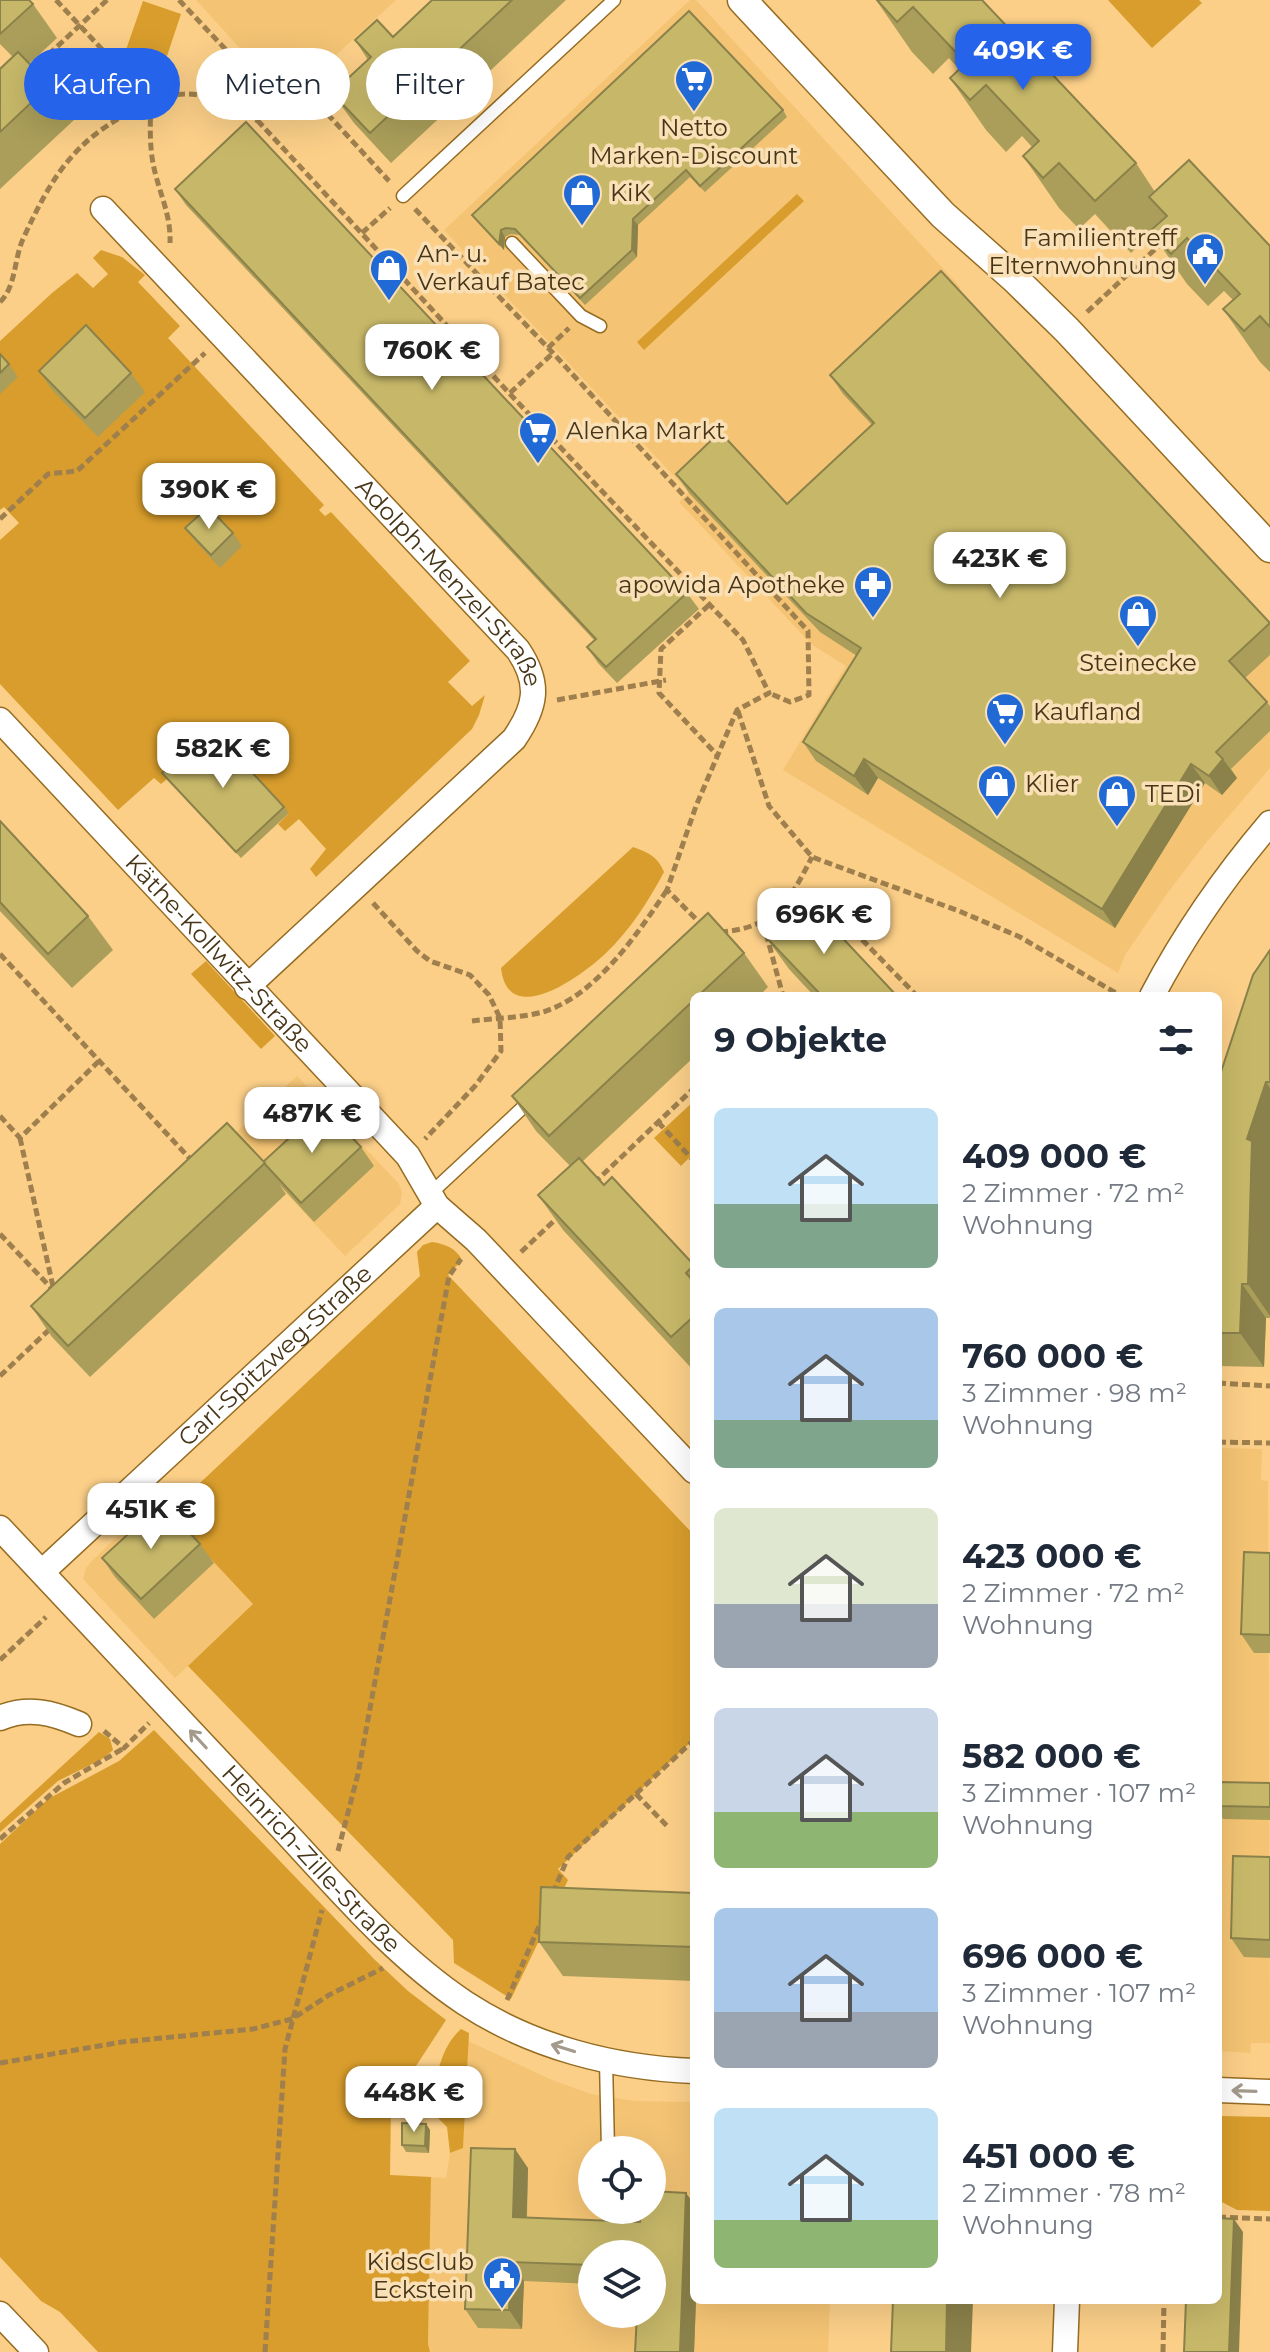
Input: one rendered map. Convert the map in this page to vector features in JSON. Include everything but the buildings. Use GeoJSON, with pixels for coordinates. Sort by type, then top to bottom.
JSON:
{"type":"FeatureCollection","features":[{"type":"Feature","properties":{"kind":"street"},"geometry":{"type":"LineString","coordinates":[[752,4],[943,215],[1067,330],[1270,548]]}},
{"type":"Feature","properties":{"kind":"street","name":"Adolph-Menzel-Straße"},"geometry":{"type":"LineString","coordinates":[[103,209],[518,650],[529,666],[534,684],[526,722],[514,739],[247,987]]}},
{"type":"Feature","properties":{"kind":"street","name":"Käthe-Kollwitz-Straße"},"geometry":{"type":"LineString","coordinates":[[0,720],[408,1156],[434,1200],[476,1240],[690,1467]]}},
{"type":"Feature","properties":{"kind":"street"},"geometry":{"type":"LineString","coordinates":[[1154,992],[1206,905],[1270,823]]}},
{"type":"Feature","properties":{"kind":"street","name":"Carl-Spitzweg-Straße"},"geometry":{"type":"LineString","coordinates":[[42,1572],[434,1200]]}},
{"type":"Feature","properties":{"kind":"street","name":"Heinrich-Zille-Straße"},"geometry":{"type":"LineString","coordinates":[[0,1528],[405,1956],[466,2004],[532,2039],[606,2061],[690,2071]]}},
{"type":"Feature","properties":{"kind":"street"},"geometry":{"type":"LineString","coordinates":[[0,1718],[13,1712],[35,1711],[79,1724]]}},
{"type":"Feature","properties":{"kind":"street"},"geometry":{"type":"LineString","coordinates":[[1222,2090],[1270,2092]]}},
{"type":"Feature","properties":{"kind":"street"},"geometry":{"type":"LineString","coordinates":[[1065,2352],[1067,2304]]}},
{"type":"Feature","properties":{"kind":"street"},"geometry":{"type":"LineString","coordinates":[[0,2314],[36,2352]]}},
{"type":"Feature","properties":{"kind":"lane"},"geometry":{"type":"LineString","coordinates":[[403,196],[614,0]]}},
{"type":"Feature","properties":{"kind":"lane"},"geometry":{"type":"LineString","coordinates":[[512,243],[581,316],[600,326]]}},
{"type":"Feature","properties":{"kind":"lane"},"geometry":{"type":"LineString","coordinates":[[434,1200],[546,1085]]}},
{"type":"Feature","properties":{"kind":"lane"},"geometry":{"type":"LineString","coordinates":[[606,2061],[608,2136]]}},
{"type":"Feature","properties":{"kind":"path"},"geometry":{"type":"LineString","coordinates":[[56,0],[101,48]]}},
{"type":"Feature","properties":{"kind":"path"},"geometry":{"type":"LineString","coordinates":[[55,48],[107,0]]}},
{"type":"Feature","properties":{"kind":"path"},"geometry":{"type":"LineString","coordinates":[[179,0],[224,48]]}},
{"type":"Feature","properties":{"kind":"path"},"geometry":{"type":"LineString","coordinates":[[180,95],[218,100],[258,121],[743,640],[769,693],[790,702],[809,695],[808,631],[553,353],[333,120]]}},
{"type":"Feature","properties":{"kind":"path"},"geometry":{"type":"LineString","coordinates":[[0,302],[7,295],[20,244],[45,192],[77,148],[114,120]]}},
{"type":"Feature","properties":{"kind":"path"},"geometry":{"type":"LineString","coordinates":[[151,120],[155,175],[166,204],[170,232],[169,252],[160,270]]}},
{"type":"Feature","properties":{"kind":"path"},"geometry":{"type":"LineString","coordinates":[[362,233],[403,196]]}},
{"type":"Feature","properties":{"kind":"path"},"geometry":{"type":"LineString","coordinates":[[1067,330],[1171,235]]}},
{"type":"Feature","properties":{"kind":"path"},"geometry":{"type":"LineString","coordinates":[[0,519],[48,474],[77,471],[223,336]]}},
{"type":"Feature","properties":{"kind":"path"},"geometry":{"type":"LineString","coordinates":[[510,394],[553,353]]}},
{"type":"Feature","properties":{"kind":"path"},"geometry":{"type":"LineString","coordinates":[[709,605],[661,649],[663,680],[659,693],[717,755]]}},
{"type":"Feature","properties":{"kind":"path"},"geometry":{"type":"LineString","coordinates":[[532,705],[663,680]]}},
{"type":"Feature","properties":{"kind":"path"},"geometry":{"type":"LineString","coordinates":[[472,1021],[546,1011],[590,985],[635,939],[667,890],[696,806],[737,710],[769,693]]}},
{"type":"Feature","properties":{"kind":"path"},"geometry":{"type":"LineString","coordinates":[[737,710],[769,806],[812,857],[1020,937],[1114,992]]}},
{"type":"Feature","properties":{"kind":"path"},"geometry":{"type":"LineString","coordinates":[[667,890],[709,933],[738,931],[763,922],[792,896],[812,857]]}},
{"type":"Feature","properties":{"kind":"path"},"geometry":{"type":"LineString","coordinates":[[356,885],[417,951],[430,961],[470,975],[489,995],[500,1018],[501,1051],[475,1086],[408,1156]]}},
{"type":"Feature","properties":{"kind":"path"},"geometry":{"type":"LineString","coordinates":[[792,896],[840,917],[913,992]]}},
{"type":"Feature","properties":{"kind":"path"},"geometry":{"type":"LineString","coordinates":[[763,922],[782,992]]}},
{"type":"Feature","properties":{"kind":"path"},"geometry":{"type":"LineString","coordinates":[[2,959],[200,1170]]}},
{"type":"Feature","properties":{"kind":"path"},"geometry":{"type":"LineString","coordinates":[[20,1138],[99,1061]]}},
{"type":"Feature","properties":{"kind":"path"},"geometry":{"type":"LineString","coordinates":[[592,1185],[690,1092]]}},
{"type":"Feature","properties":{"kind":"path"},"geometry":{"type":"LineString","coordinates":[[0,1116],[20,1138],[54,1292]]}},
{"type":"Feature","properties":{"kind":"path"},"geometry":{"type":"LineString","coordinates":[[658,1122],[690,1157]]}},
{"type":"Feature","properties":{"kind":"path"},"geometry":{"type":"LineString","coordinates":[[503,1269],[558,1217]]}},
{"type":"Feature","properties":{"kind":"path"},"geometry":{"type":"LineString","coordinates":[[0,1234],[63,1301]]}},
{"type":"Feature","properties":{"kind":"path"},"geometry":{"type":"LineString","coordinates":[[265,2352],[285,2049],[358,1774],[449,1276],[476,1240]]}},
{"type":"Feature","properties":{"kind":"path"},"geometry":{"type":"LineString","coordinates":[[0,1376],[61,1319]]}},
{"type":"Feature","properties":{"kind":"path"},"geometry":{"type":"LineString","coordinates":[[1222,1383],[1270,1386]]}},
{"type":"Feature","properties":{"kind":"path"},"geometry":{"type":"LineString","coordinates":[[1222,1442],[1270,1443]]}},
{"type":"Feature","properties":{"kind":"path"},"geometry":{"type":"LineString","coordinates":[[0,1660],[66,1599]]}},
{"type":"Feature","properties":{"kind":"path"},"geometry":{"type":"LineString","coordinates":[[0,1839],[64,1783],[124,1748],[167,1706]]}},
{"type":"Feature","properties":{"kind":"path"},"geometry":{"type":"LineString","coordinates":[[79,1724],[90,1720],[124,1748]]}},
{"type":"Feature","properties":{"kind":"path"},"geometry":{"type":"LineString","coordinates":[[551,1898],[568,1857],[690,1744]]}},
{"type":"Feature","properties":{"kind":"path"},"geometry":{"type":"LineString","coordinates":[[636,1794],[667,1826]]}},
{"type":"Feature","properties":{"kind":"path"},"geometry":{"type":"LineString","coordinates":[[498,2021],[545,1912]]}},
{"type":"Feature","properties":{"kind":"path"},"geometry":{"type":"LineString","coordinates":[[0,2063],[122,2042],[253,2029],[292,2019],[329,1995],[405,1956]]}},
{"type":"Feature","properties":{"kind":"path"},"geometry":{"type":"LineString","coordinates":[[1222,2217],[1270,2219]]}},
{"type":"Feature","properties":{"kind":"path"},"geometry":{"type":"LineString","coordinates":[[1163,2352],[1164,2304]]}},
{"type":"Feature","properties":{"kind":"shaded area"},"geometry":{"type":"Polygon","coordinates":[[[196,0],[396,0],[344,48],[240,48],[196,0]]]}},
{"type":"Feature","properties":{"kind":"shaded area"},"geometry":{"type":"Polygon","coordinates":[[[690,0],[696,0],[961,288],[955,290],[1270,628],[1270,768],[1169,891],[1125,955],[1118,973],[783,770],[846,666],[811,644],[679,502],[689,492],[444,230],[690,0]]]}},
{"type":"Feature","properties":{"kind":"shaded area"},"geometry":{"type":"Polygon","coordinates":[[[1108,0],[1199,0],[1202,3],[1152,48],[1108,0]]]}},
{"type":"Feature","properties":{"kind":"shaded area"},"geometry":{"type":"Polygon","coordinates":[[[143,1],[181,14],[170,48],[127,48],[143,1]]]}},
{"type":"Feature","properties":{"kind":"shaded area"},"geometry":{"type":"Polygon","coordinates":[[[797,194],[804,201],[644,350],[637,342],[797,194]]]}},
{"type":"Feature","properties":{"kind":"shaded area"},"geometry":{"type":"Polygon","coordinates":[[[101,250],[122,257],[145,275],[138,282],[180,326],[168,338],[324,505],[319,510],[325,516],[331,512],[470,661],[448,682],[472,706],[485,695],[472,729],[316,877],[310,869],[326,849],[299,819],[285,831],[278,824],[289,813],[167,779],[161,784],[154,778],[118,810],[0,684],[0,540],[19,523],[4,507],[0,510],[0,341],[77,273],[93,288],[108,274],[93,258],[101,250]]]}},
{"type":"Feature","properties":{"kind":"shaded area"},"geometry":{"type":"Polygon","coordinates":[[[633,847],[652,856],[664,872],[631,925],[606,953],[564,984],[531,997],[517,995],[507,986],[501,968],[633,847]]]}},
{"type":"Feature","properties":{"kind":"shaded area"},"geometry":{"type":"Polygon","coordinates":[[[206,961],[275,1036],[261,1049],[191,974],[206,961]]]}},
{"type":"Feature","properties":{"kind":"shaded area"},"geometry":{"type":"Polygon","coordinates":[[[297,1076],[399,1184],[402,1193],[400,1204],[345,1256],[232,1136],[297,1076]]]}},
{"type":"Feature","properties":{"kind":"shaded area"},"geometry":{"type":"Polygon","coordinates":[[[690,1105],[690,1157],[681,1166],[654,1138],[690,1105]]]}},
{"type":"Feature","properties":{"kind":"shaded area"},"geometry":{"type":"Polygon","coordinates":[[[432,1242],[446,1245],[457,1252],[462,1260],[448,1275],[690,1531],[690,1743],[558,1869],[568,1880],[511,1999],[454,1963],[453,1940],[188,1666],[253,1604],[168,1513],[420,1276],[417,1252],[423,1245],[432,1242]]]}},
{"type":"Feature","properties":{"kind":"shaded area"},"geometry":{"type":"Polygon","coordinates":[[[1222,1448],[1262,1449],[1261,1480],[1268,1481],[1270,2043],[1251,2043],[1250,2053],[1222,2051],[1222,1448]]]}},
{"type":"Feature","properties":{"kind":"shaded area"},"geometry":{"type":"Polygon","coordinates":[[[156,1499],[254,1605],[175,1678],[83,1579],[92,1561],[156,1499]]]}},
{"type":"Feature","properties":{"kind":"shaded area"},"geometry":{"type":"Polygon","coordinates":[[[154,1730],[374,1959],[408,1991],[446,2020],[394,2095],[391,2106],[390,2175],[431,2177],[430,2352],[98,2352],[60,2312],[41,2301],[0,2257],[0,1844],[48,1799],[119,1761],[154,1730]]]}},
{"type":"Feature","properties":{"kind":"shaded area"},"geometry":{"type":"Polygon","coordinates":[[[99,1732],[110,1739],[113,1750],[102,1759],[58,1781],[0,1832],[0,1823],[99,1732]]]}},
{"type":"Feature","properties":{"kind":"shaded area"},"geometry":{"type":"Polygon","coordinates":[[[461,2029],[469,2033],[463,2148],[450,2153],[447,2127],[438,2118],[414,2115],[429,2093],[449,2044],[461,2029]]]}},
{"type":"Feature","properties":{"kind":"shaded area"},"geometry":{"type":"Polygon","coordinates":[[[468,2041],[552,2080],[591,2094],[635,2101],[690,2102],[690,2304],[830,2304],[828,2352],[430,2352],[431,2177],[446,2178],[450,2153],[463,2148],[468,2041]]]}},
{"type":"Feature","properties":{"kind":"shaded area"},"geometry":{"type":"Polygon","coordinates":[[[1222,2116],[1270,2117],[1270,2211],[1237,2210],[1222,2202],[1222,2116]]]}},
{"type":"Feature","properties":{"kind":"place","name":"Netto Marken-Discount"},"geometry":{"type":"Point","coordinates":[694,113]}},
{"type":"Feature","properties":{"kind":"place","name":"KiK"},"geometry":{"type":"Point","coordinates":[582,227]}},
{"type":"Feature","properties":{"kind":"place","name":"Familientreff Elternwohnung"},"geometry":{"type":"Point","coordinates":[1205,286]}},
{"type":"Feature","properties":{"kind":"place","name":"An- u. Verkauf Batec"},"geometry":{"type":"Point","coordinates":[389,302]}},
{"type":"Feature","properties":{"kind":"place","name":"Alenka Markt"},"geometry":{"type":"Point","coordinates":[538,465]}},
{"type":"Feature","properties":{"kind":"place","name":"apowida Apotheke"},"geometry":{"type":"Point","coordinates":[873,619]}},
{"type":"Feature","properties":{"kind":"place","name":"Steinecke"},"geometry":{"type":"Point","coordinates":[1138,648]}},
{"type":"Feature","properties":{"kind":"place","name":"Kaufland"},"geometry":{"type":"Point","coordinates":[1005,746]}},
{"type":"Feature","properties":{"kind":"place","name":"Klier"},"geometry":{"type":"Point","coordinates":[997,818]}},
{"type":"Feature","properties":{"kind":"place","name":"TEDi"},"geometry":{"type":"Point","coordinates":[1117,828]}},
{"type":"Feature","properties":{"kind":"place","name":"KidsClub Eckstein"},"geometry":{"type":"Point","coordinates":[502,2310]}}]}
